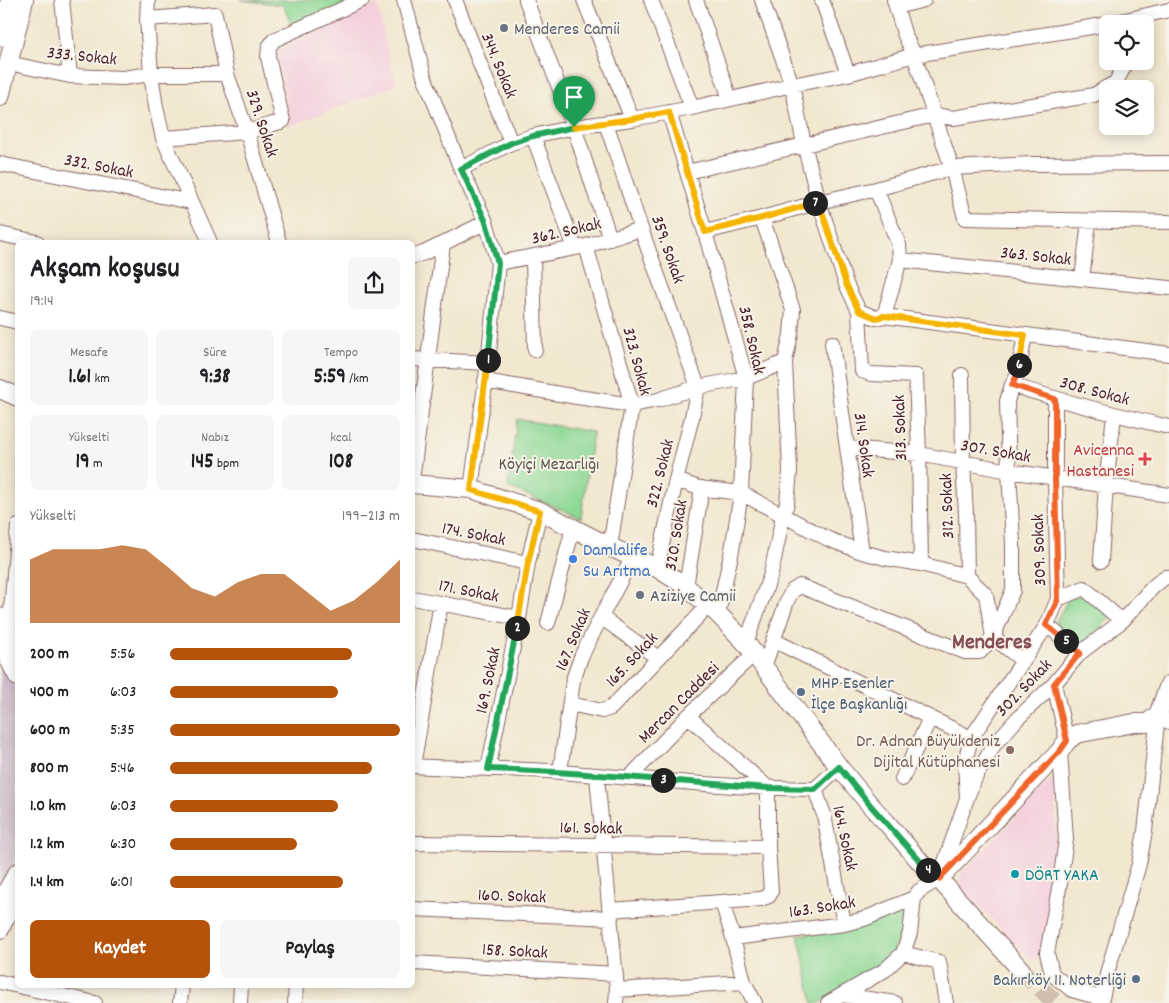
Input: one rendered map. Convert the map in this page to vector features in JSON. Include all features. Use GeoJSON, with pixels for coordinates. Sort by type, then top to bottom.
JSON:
{"type":"FeatureCollection","features":[{"type":"Feature","properties":{"kind":"main road"},"geometry":{"type":"LineString","coordinates":[[0,38],[10,0]]}},
{"type":"Feature","properties":{"kind":"main road"},"geometry":{"type":"LineString","coordinates":[[0,97],[4,62],[24,0]]}},
{"type":"Feature","properties":{"kind":"main road"},"geometry":{"type":"LineString","coordinates":[[415,482],[471,490],[540,511],[610,547],[657,568],[686,587],[713,610],[755,655],[839,767],[871,806],[1021,970]]}},
{"type":"Feature","properties":{"kind":"main road"},"geometry":{"type":"LineString","coordinates":[[0,617],[4,638],[15,669]]}},
{"type":"Feature","properties":{"kind":"main road"},"geometry":{"type":"LineString","coordinates":[[4,638],[15,648]]}},
{"type":"Feature","properties":{"kind":"main road"},"geometry":{"type":"LineString","coordinates":[[939,879],[1076,734],[1163,719],[1169,685]]}},
{"type":"Feature","properties":{"kind":"main road"},"geometry":{"type":"LineString","coordinates":[[6,917],[15,883]]}},
{"type":"Feature","properties":{"kind":"main road"},"geometry":{"type":"LineString","coordinates":[[6,917],[15,903]]}},
{"type":"Feature","properties":{"kind":"street"},"geometry":{"type":"LineString","coordinates":[[62,0],[70,76]]}},
{"type":"Feature","properties":{"kind":"street"},"geometry":{"type":"LineString","coordinates":[[148,0],[147,20],[151,74],[163,138],[209,240]]}},
{"type":"Feature","properties":{"kind":"street"},"geometry":{"type":"LineString","coordinates":[[163,138],[247,132],[282,121],[268,57],[269,47],[274,40],[362,0]]}},
{"type":"Feature","properties":{"kind":"street"},"geometry":{"type":"LineString","coordinates":[[404,0],[424,76],[461,169],[486,222],[498,263],[488,363],[471,490]]}},
{"type":"Feature","properties":{"kind":"street","name":"344. Sokak"},"geometry":{"type":"LineString","coordinates":[[455,0],[511,143]]}},
{"type":"Feature","properties":{"kind":"street"},"geometry":{"type":"LineString","coordinates":[[526,0],[574,127],[610,239]]}},
{"type":"Feature","properties":{"kind":"street"},"geometry":{"type":"LineString","coordinates":[[584,0],[632,119]]}},
{"type":"Feature","properties":{"kind":"street"},"geometry":{"type":"LineString","coordinates":[[651,0],[692,108]]}},
{"type":"Feature","properties":{"kind":"street"},"geometry":{"type":"LineString","coordinates":[[696,0],[730,99]]}},
{"type":"Feature","properties":{"kind":"street"},"geometry":{"type":"LineString","coordinates":[[762,0],[792,85],[804,144],[819,202],[846,284],[859,311],[876,318],[884,316],[1169,354]]}},
{"type":"Feature","properties":{"kind":"street"},"geometry":{"type":"LineString","coordinates":[[822,0],[848,74]]}},
{"type":"Feature","properties":{"kind":"street"},"geometry":{"type":"LineString","coordinates":[[924,0],[895,3],[952,168],[964,218],[1169,222]]}},
{"type":"Feature","properties":{"kind":"street"},"geometry":{"type":"LineString","coordinates":[[1154,15],[1169,10]]}},
{"type":"Feature","properties":{"kind":"street","name":"329. Sokak"},"geometry":{"type":"LineString","coordinates":[[147,20],[216,14],[227,74],[247,132],[278,240]]}},
{"type":"Feature","properties":{"kind":"street"},"geometry":{"type":"LineString","coordinates":[[461,169],[511,143],[533,136],[574,127],[692,108],[848,74],[914,55],[1099,26]]}},
{"type":"Feature","properties":{"kind":"street","name":"333. Sokak"},"geometry":{"type":"LineString","coordinates":[[4,62],[70,76],[123,78],[151,74],[227,74]]}},
{"type":"Feature","properties":{"kind":"street"},"geometry":{"type":"LineString","coordinates":[[687,172],[934,114],[954,118],[1094,95],[1116,82],[1122,70]]}},
{"type":"Feature","properties":{"kind":"street","name":"358. Sokak"},"geometry":{"type":"LineString","coordinates":[[669,112],[746,378],[741,493],[732,550],[713,610]]}},
{"type":"Feature","properties":{"kind":"street","name":"359. Sokak"},"geometry":{"type":"LineString","coordinates":[[606,123],[641,229],[698,387]]}},
{"type":"Feature","properties":{"kind":"street","name":"323. Sokak"},"geometry":{"type":"LineString","coordinates":[[533,136],[580,247],[632,405],[610,547]]}},
{"type":"Feature","properties":{"kind":"street"},"geometry":{"type":"LineString","coordinates":[[705,232],[952,168],[1032,164],[1169,163]]}},
{"type":"Feature","properties":{"kind":"street","name":"332. Sokak"},"geometry":{"type":"LineString","coordinates":[[0,164],[192,202]]}},
{"type":"Feature","properties":{"kind":"street"},"geometry":{"type":"LineString","coordinates":[[876,189],[899,245],[900,260],[884,316]]}},
{"type":"Feature","properties":{"kind":"street"},"geometry":{"type":"LineString","coordinates":[[755,655],[787,503],[790,471],[786,362],[793,310],[762,218]]}},
{"type":"Feature","properties":{"kind":"street"},"geometry":{"type":"LineString","coordinates":[[1082,278],[1089,221]]}},
{"type":"Feature","properties":{"kind":"street"},"geometry":{"type":"LineString","coordinates":[[415,256],[486,222]]}},
{"type":"Feature","properties":{"kind":"street","name":"362. Sokak"},"geometry":{"type":"LineString","coordinates":[[498,263],[580,247],[641,229]]}},
{"type":"Feature","properties":{"kind":"street"},"geometry":{"type":"LineString","coordinates":[[0,234],[28,240]]}},
{"type":"Feature","properties":{"kind":"street"},"geometry":{"type":"LineString","coordinates":[[415,459],[443,244]]}},
{"type":"Feature","properties":{"kind":"street"},"geometry":{"type":"LineString","coordinates":[[533,257],[535,350]]}},
{"type":"Feature","properties":{"kind":"street","name":"363. Sokak"},"geometry":{"type":"LineString","coordinates":[[900,260],[1169,288]]}},
{"type":"Feature","properties":{"kind":"street","name":"313. Sokak"},"geometry":{"type":"LineString","coordinates":[[859,311],[862,371],[871,374],[916,376],[921,564]]}},
{"type":"Feature","properties":{"kind":"street"},"geometry":{"type":"LineString","coordinates":[[0,318],[15,321]]}},
{"type":"Feature","properties":{"kind":"street"},"geometry":{"type":"LineString","coordinates":[[755,655],[773,640],[792,591],[800,586],[965,652],[980,652],[993,637],[1013,590],[1007,401],[1018,373],[1025,335]]}},
{"type":"Feature","properties":{"kind":"street","name":"314. Sokak"},"geometry":{"type":"LineString","coordinates":[[832,343],[862,552]]}},
{"type":"Feature","properties":{"kind":"street"},"geometry":{"type":"LineString","coordinates":[[415,359],[488,363]]}},
{"type":"Feature","properties":{"kind":"street"},"geometry":{"type":"LineString","coordinates":[[485,381],[632,405],[658,400],[698,387],[746,378],[786,362]]}},
{"type":"Feature","properties":{"kind":"street","name":"312. Sokak"},"geometry":{"type":"LineString","coordinates":[[962,375],[967,576]]}},
{"type":"Feature","properties":{"kind":"street","name":"308. Sokak"},"geometry":{"type":"LineString","coordinates":[[1012,385],[1114,415],[1169,427]]}},
{"type":"Feature","properties":{"kind":"street","name":"322. Sokak"},"geometry":{"type":"LineString","coordinates":[[657,568],[698,387]]}},
{"type":"Feature","properties":{"kind":"street","name":"309. Sokak"},"geometry":{"type":"LineString","coordinates":[[939,879],[967,798],[964,762],[972,738],[1046,625],[1058,599],[1055,399]]}},
{"type":"Feature","properties":{"kind":"street"},"geometry":{"type":"LineString","coordinates":[[1101,560],[1106,485],[1114,415]]}},
{"type":"Feature","properties":{"kind":"street","name":"307. Sokak"},"geometry":{"type":"LineString","coordinates":[[847,448],[919,454],[1009,471],[1169,495]]}},
{"type":"Feature","properties":{"kind":"street"},"geometry":{"type":"LineString","coordinates":[[676,480],[702,488],[741,493],[828,539],[862,552],[967,576],[986,595],[993,637],[1023,662]]}},
{"type":"Feature","properties":{"kind":"street","name":"320. Sokak"},"geometry":{"type":"LineString","coordinates":[[686,587],[702,488]]}},
{"type":"Feature","properties":{"kind":"street","name":"169. Sokak"},"geometry":{"type":"LineString","coordinates":[[488,769],[540,511]]}},
{"type":"Feature","properties":{"kind":"street"},"geometry":{"type":"LineString","coordinates":[[548,623],[573,528]]}},
{"type":"Feature","properties":{"kind":"street","name":"174. Sokak"},"geometry":{"type":"LineString","coordinates":[[415,540],[528,563]]}},
{"type":"Feature","properties":{"kind":"street"},"geometry":{"type":"LineString","coordinates":[[4,638],[15,550]]}},
{"type":"Feature","properties":{"kind":"street","name":"167. Sokak"},"geometry":{"type":"LineString","coordinates":[[560,772],[574,680],[581,656],[633,557]]}},
{"type":"Feature","properties":{"kind":"street","name":"302. Sokak"},"geometry":{"type":"LineString","coordinates":[[967,798],[976,776],[994,745],[1017,719],[1054,684],[1080,653],[1122,620],[1153,587],[1165,577],[1169,577]]}},
{"type":"Feature","properties":{"kind":"street"},"geometry":{"type":"LineString","coordinates":[[1058,599],[1084,588],[1122,620]]}},
{"type":"Feature","properties":{"kind":"street","name":"171. Sokak"},"geometry":{"type":"LineString","coordinates":[[415,599],[519,618]]}},
{"type":"Feature","properties":{"kind":"street"},"geometry":{"type":"LineString","coordinates":[[415,754],[441,603]]}},
{"type":"Feature","properties":{"kind":"street","name":"165. Sokak"},"geometry":{"type":"LineString","coordinates":[[570,704],[602,711],[611,708],[658,658],[713,610]]}},
{"type":"Feature","properties":{"kind":"street"},"geometry":{"type":"LineString","coordinates":[[601,617],[658,658]]}},
{"type":"Feature","properties":{"kind":"street"},"geometry":{"type":"LineString","coordinates":[[1046,625],[1080,653]]}},
{"type":"Feature","properties":{"kind":"street"},"geometry":{"type":"LineString","coordinates":[[773,640],[972,738]]}},
{"type":"Feature","properties":{"kind":"street","name":"Mercan Caddesi"},"geometry":{"type":"LineString","coordinates":[[630,777],[688,716],[755,655]]}},
{"type":"Feature","properties":{"kind":"street"},"geometry":{"type":"LineString","coordinates":[[1054,684],[1064,746],[1066,839],[1047,953],[1052,974],[1072,990],[1101,1001],[1140,855],[1163,719]]}},
{"type":"Feature","properties":{"kind":"street"},"geometry":{"type":"LineString","coordinates":[[688,716],[768,788],[768,847]]}},
{"type":"Feature","properties":{"kind":"street"},"geometry":{"type":"LineString","coordinates":[[902,779],[930,718]]}},
{"type":"Feature","properties":{"kind":"street"},"geometry":{"type":"LineString","coordinates":[[415,766],[560,772],[768,788],[815,789],[839,767]]}},
{"type":"Feature","properties":{"kind":"street"},"geometry":{"type":"LineString","coordinates":[[597,776],[617,996],[744,982]]}},
{"type":"Feature","properties":{"kind":"street","name":"164. Sokak"},"geometry":{"type":"LineString","coordinates":[[815,789],[824,815],[844,924]]}},
{"type":"Feature","properties":{"kind":"street","name":"161. Sokak"},"geometry":{"type":"LineString","coordinates":[[415,843],[768,847]]}},
{"type":"Feature","properties":{"kind":"street","name":"160. Sokak"},"geometry":{"type":"LineString","coordinates":[[415,909],[610,914],[761,899],[769,896],[771,891],[768,847]]}},
{"type":"Feature","properties":{"kind":"street","name":"163. Sokak"},"geometry":{"type":"LineString","coordinates":[[733,938],[844,924],[864,919],[914,898],[920,891],[939,879]]}},
{"type":"Feature","properties":{"kind":"street"},"geometry":{"type":"LineString","coordinates":[[828,1003],[885,970],[903,953],[910,933],[914,898]]}},
{"type":"Feature","properties":{"kind":"street"},"geometry":{"type":"LineString","coordinates":[[722,902],[744,982],[755,1003]]}},
{"type":"Feature","properties":{"kind":"street"},"geometry":{"type":"LineString","coordinates":[[903,953],[939,962],[946,1003]]}},
{"type":"Feature","properties":{"kind":"street","name":"158. Sokak"},"geometry":{"type":"LineString","coordinates":[[415,963],[616,974]]}},
{"type":"Feature","properties":{"kind":"street"},"geometry":{"type":"LineString","coordinates":[[0,982],[15,985]]}},
{"type":"Feature","properties":{"kind":"street"},"geometry":{"type":"LineString","coordinates":[[27,988],[95,1003]]}},
{"type":"Feature","properties":{"kind":"street"},"geometry":{"type":"LineString","coordinates":[[180,1003],[182,988]]}},
{"type":"Feature","properties":{"kind":"street"},"geometry":{"type":"LineString","coordinates":[[240,1003],[241,988]]}},
{"type":"Feature","properties":{"kind":"street"},"geometry":{"type":"LineString","coordinates":[[295,1003],[296,988]]}},
{"type":"Feature","properties":{"kind":"street"},"geometry":{"type":"LineString","coordinates":[[842,995],[895,1003]]}},
{"type":"Feature","properties":{"kind":"shaded area"},"geometry":{"type":"Polygon","coordinates":[[[377,4],[396,85],[289,126],[277,50],[377,4]]]}},
{"type":"Feature","properties":{"kind":"shaded area"},"geometry":{"type":"Polygon","coordinates":[[[0,658],[15,686],[15,861],[0,888],[0,658]]]}},
{"type":"Feature","properties":{"kind":"shaded area"},"geometry":{"type":"Polygon","coordinates":[[[1055,776],[1057,862],[1043,955],[1033,962],[960,886],[961,874],[1055,776]]]}},
{"type":"Feature","properties":{"kind":"green space"},"geometry":{"type":"Polygon","coordinates":[[[241,0],[352,0],[294,31],[283,5],[241,0]]]}},
{"type":"Feature","properties":{"kind":"green space","name":"Köyiçi Mezarlığı"},"geometry":{"type":"Polygon","coordinates":[[[517,419],[593,432],[581,518],[508,487],[517,419]]]}},
{"type":"Feature","properties":{"kind":"green space"},"geometry":{"type":"Polygon","coordinates":[[[1087,594],[1110,618],[1082,645],[1055,623],[1069,598],[1087,594]]]}},
{"type":"Feature","properties":{"kind":"green space"},"geometry":{"type":"Polygon","coordinates":[[[903,911],[901,935],[890,958],[820,1003],[813,1003],[798,935],[857,928],[903,911]]]}},
{"type":"Feature","properties":{"kind":"tunnel"},"geometry":{"type":"LineString","coordinates":[[1021,970],[1056,1003]]}},
{"type":"Feature","properties":{"kind":"place","name":"Menderes Camii"},"geometry":{"type":"Point","coordinates":[504,28]}},
{"type":"Feature","properties":{"kind":"place","name":"Avicenna Hastanesi"},"geometry":{"type":"Point","coordinates":[1145,459]}},
{"type":"Feature","properties":{"kind":"place","name":"Damlalife Su Arıtma"},"geometry":{"type":"Point","coordinates":[573,559]}},
{"type":"Feature","properties":{"kind":"place","name":"Aziziye Camii"},"geometry":{"type":"Point","coordinates":[640,595]}},
{"type":"Feature","properties":{"kind":"place","name":"MHP Esenler İlçe Başkanlığı"},"geometry":{"type":"Point","coordinates":[801,692]}},
{"type":"Feature","properties":{"kind":"place","name":"Dr. Adnan Büyükdeniz Dijital Kütüphanesi"},"geometry":{"type":"Point","coordinates":[1010,750]}},
{"type":"Feature","properties":{"kind":"place","name":"DÖRT YAKA"},"geometry":{"type":"Point","coordinates":[1015,874]}},
{"type":"Feature","properties":{"kind":"place","name":"Bakırköy 11. Noterliği"},"geometry":{"type":"Point","coordinates":[1136,979]}},
{"type":"Feature","properties":{"kind":"district","name":"Menderes"},"geometry":{"type":"Point","coordinates":[992,640]}},
{"type":"Feature","properties":{"kind":"route"},"geometry":{"type":"LineString","coordinates":[[669,112],[705,232],[819,202],[846,284],[859,311],[876,318],[884,316],[1025,335],[1018,373],[1012,385],[1055,399],[1058,599],[1046,625],[1080,653],[1054,684],[1067,741],[1060,751],[939,879],[923,865],[839,767],[815,789],[768,788],[560,772],[488,769],[540,511],[471,490],[488,363],[498,263],[486,222],[461,169],[511,143],[574,127],[669,112]]}}]}
